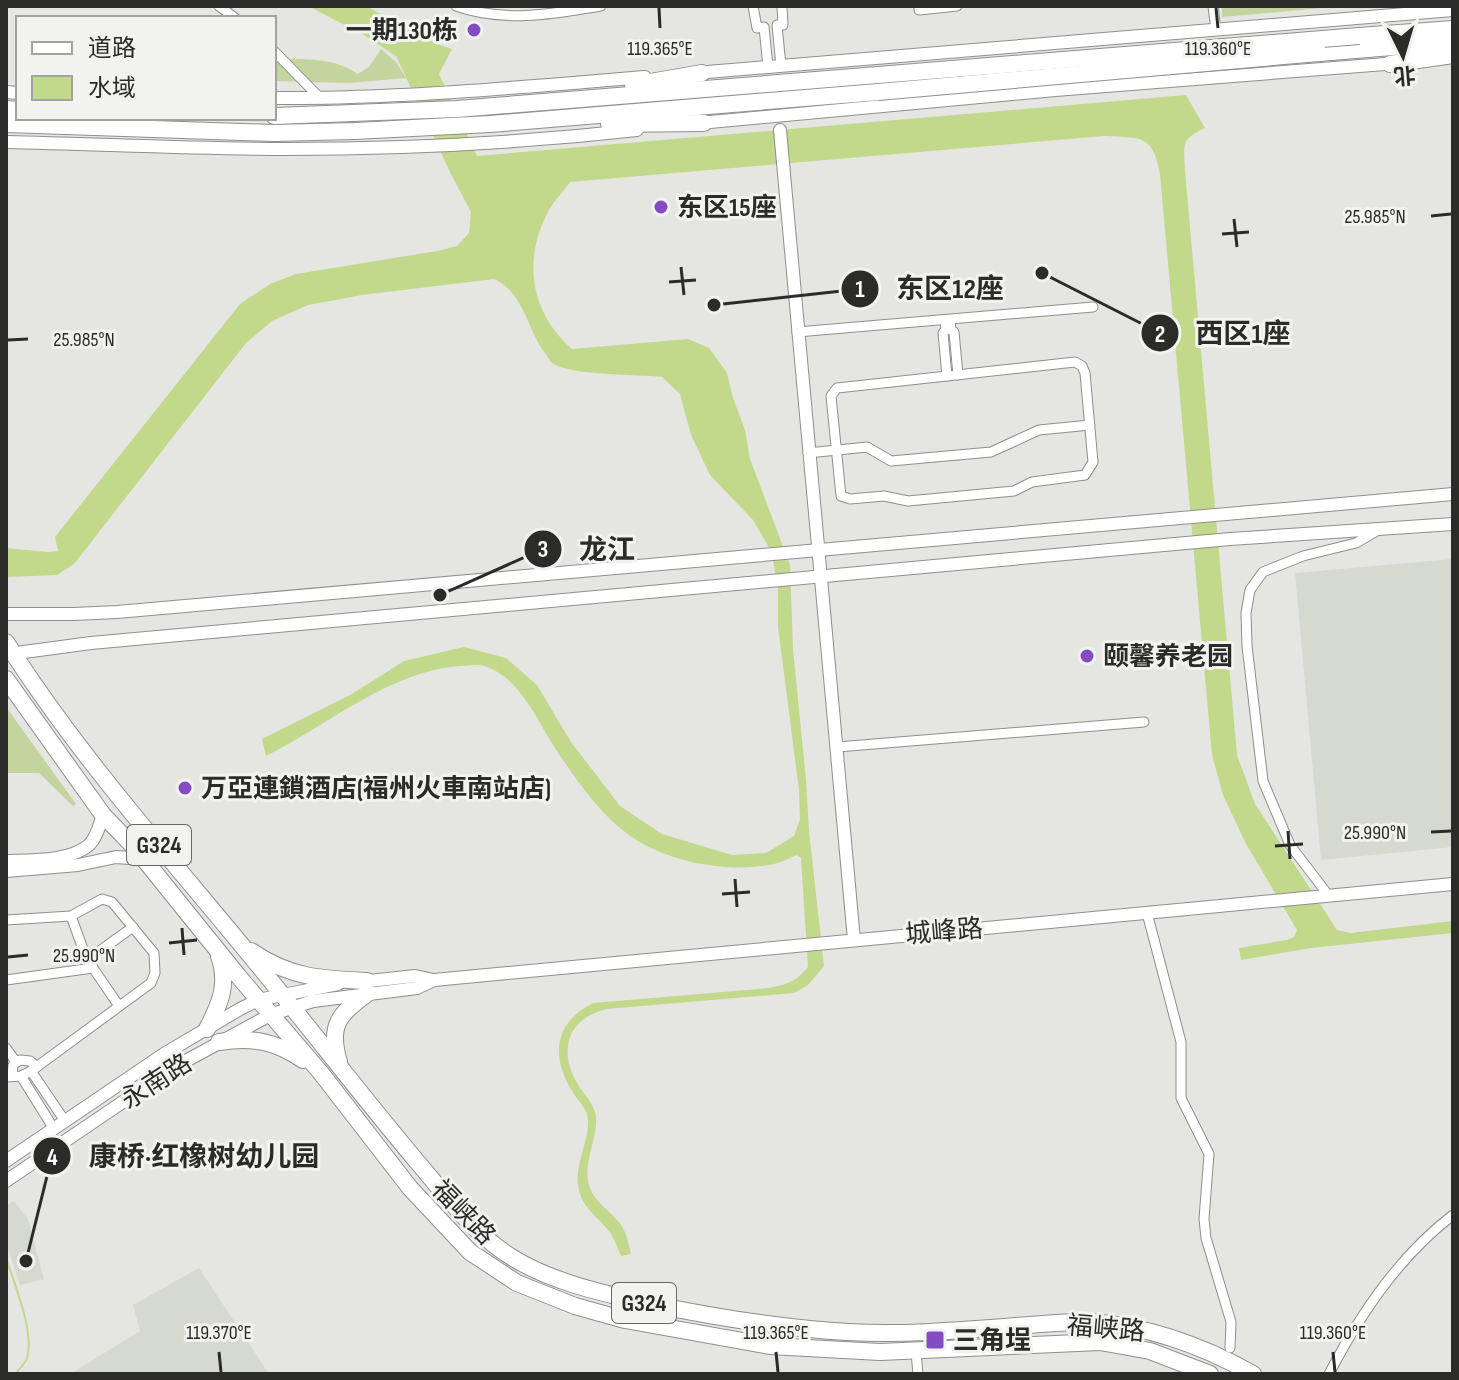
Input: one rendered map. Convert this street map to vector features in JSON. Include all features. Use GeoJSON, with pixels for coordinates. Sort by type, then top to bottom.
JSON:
{"type":"FeatureCollection","features":[{"type":"Feature","properties":{"kind":"highway"},"geometry":{"type":"LineString","coordinates":[[276,116],[496,123],[878,83],[1453,29]]}},
{"type":"Feature","properties":{"kind":"highway"},"geometry":{"type":"LineString","coordinates":[[457,109],[1453,42]]}},
{"type":"Feature","properties":{"kind":"highway"},"geometry":{"type":"LineString","coordinates":[[1390,64],[1453,57]]}},
{"type":"Feature","properties":{"kind":"highway"},"geometry":{"type":"LineString","coordinates":[[6,124],[273,133],[420,119],[457,109],[702,73]]}},
{"type":"Feature","properties":{"kind":"highway"},"geometry":{"type":"LineString","coordinates":[[496,123],[541,128],[704,123]]}},
{"type":"Feature","properties":{"kind":"highway","name":"福峡路"},"geometry":{"type":"LineString","coordinates":[[9,650],[69,732],[221,923],[457,1209],[483,1236],[515,1260],[593,1290],[706,1316],[772,1325],[850,1332],[936,1332],[1085,1322],[1119,1325],[1155,1332],[1200,1348],[1253,1374]]}},
{"type":"Feature","properties":{"kind":"highway","name":"福峡路"},"geometry":{"type":"LineString","coordinates":[[6,679],[103,815],[144,859],[321,1073],[410,1188],[459,1242],[517,1283],[600,1313],[688,1333],[806,1349],[916,1352],[1100,1342],[1150,1351],[1210,1374]]}},
{"type":"Feature","properties":{"kind":"highway"},"geometry":{"type":"LineString","coordinates":[[205,935],[221,923]]}},
{"type":"Feature","properties":{"kind":"highway"},"geometry":{"type":"LineString","coordinates":[[236,940],[278,967],[302,976],[368,987]]}},
{"type":"Feature","properties":{"kind":"highway"},"geometry":{"type":"LineString","coordinates":[[207,1029],[224,992],[223,967],[218,950]]}},
{"type":"Feature","properties":{"kind":"highway"},"geometry":{"type":"LineString","coordinates":[[337,1093],[346,1074],[334,1038],[337,1022],[368,987]]}},
{"type":"Feature","properties":{"kind":"highway"},"geometry":{"type":"LineString","coordinates":[[219,1042],[245,1038],[260,1040],[285,1049],[321,1073]]}},
{"type":"Feature","properties":{"kind":"main road"},"geometry":{"type":"LineString","coordinates":[[276,98],[321,99],[450,92],[1453,10]]}},
{"type":"Feature","properties":{"kind":"main road"},"geometry":{"type":"LineString","coordinates":[[1172,34],[1151,41],[1143,50],[1140,63],[1147,75],[1177,81]]}},
{"type":"Feature","properties":{"kind":"main road"},"geometry":{"type":"LineString","coordinates":[[1034,45],[1052,47],[1060,55],[1065,71],[1061,85],[1055,90]]}},
{"type":"Feature","properties":{"kind":"main road"},"geometry":{"type":"LineString","coordinates":[[6,142],[282,149],[472,143],[704,123],[780,124],[1055,90],[1390,64]]}},
{"type":"Feature","properties":{"kind":"main road"},"geometry":{"type":"LineString","coordinates":[[780,124],[854,940]]}},
{"type":"Feature","properties":{"kind":"main road"},"geometry":{"type":"LineString","coordinates":[[6,614],[117,612],[1453,494]]}},
{"type":"Feature","properties":{"kind":"main road"},"geometry":{"type":"LineString","coordinates":[[9,650],[1230,539],[1453,524]]}},
{"type":"Feature","properties":{"kind":"main road"},"geometry":{"type":"LineString","coordinates":[[6,861],[53,857],[83,848],[97,833],[103,815]]}},
{"type":"Feature","properties":{"kind":"main road"},"geometry":{"type":"LineString","coordinates":[[6,871],[78,865],[116,857],[144,859]]}},
{"type":"Feature","properties":{"kind":"main road","name":"城峰路"},"geometry":{"type":"LineString","coordinates":[[270,1015],[286,1000],[368,987],[417,988],[434,980],[1453,884]]}},
{"type":"Feature","properties":{"kind":"main road"},"geometry":{"type":"LineString","coordinates":[[6,1161],[164,1054],[207,1029],[258,1000],[286,1000]]}},
{"type":"Feature","properties":{"kind":"main road","name":"永南路"},"geometry":{"type":"LineString","coordinates":[[6,1181],[173,1068],[270,1015]]}},
{"type":"Feature","properties":{"kind":"street"},"geometry":{"type":"LineString","coordinates":[[456,6],[479,14],[524,17],[601,6]]}},
{"type":"Feature","properties":{"kind":"street"},"geometry":{"type":"LineString","coordinates":[[753,6],[757,28],[764,27],[768,67]]}},
{"type":"Feature","properties":{"kind":"street"},"geometry":{"type":"LineString","coordinates":[[781,66],[777,25],[783,25],[782,6]]}},
{"type":"Feature","properties":{"kind":"street"},"geometry":{"type":"LineString","coordinates":[[919,6],[919,10],[957,6]]}},
{"type":"Feature","properties":{"kind":"street"},"geometry":{"type":"LineString","coordinates":[[1213,6],[1216,30]]}},
{"type":"Feature","properties":{"kind":"street"},"geometry":{"type":"LineString","coordinates":[[276,53],[321,99]]}},
{"type":"Feature","properties":{"kind":"street"},"geometry":{"type":"LineString","coordinates":[[797,332],[1093,307]]}},
{"type":"Feature","properties":{"kind":"street"},"geometry":{"type":"LineString","coordinates":[[947,320],[954,332],[958,375]]}},
{"type":"Feature","properties":{"kind":"street"},"geometry":{"type":"LineString","coordinates":[[947,320],[947,376]]}},
{"type":"Feature","properties":{"kind":"street"},"geometry":{"type":"LineString","coordinates":[[1075,362],[1082,366],[1093,462],[1085,475],[1032,482],[1014,491],[908,501],[884,496],[845,499],[839,492],[831,396],[837,388],[958,375],[1075,362]]}},
{"type":"Feature","properties":{"kind":"street"},"geometry":{"type":"LineString","coordinates":[[808,453],[867,447],[891,461],[991,452],[1039,430],[1090,425]]}},
{"type":"Feature","properties":{"kind":"street"},"geometry":{"type":"LineString","coordinates":[[1325,896],[1290,845],[1263,781],[1246,613],[1250,590],[1263,572],[1303,556],[1356,543],[1381,529]]}},
{"type":"Feature","properties":{"kind":"street"},"geometry":{"type":"LineString","coordinates":[[837,747],[1144,722]]}},
{"type":"Feature","properties":{"kind":"street"},"geometry":{"type":"LineString","coordinates":[[6,920],[71,916],[102,899],[112,902],[154,953],[155,973],[151,983],[34,1069],[13,1076]]}},
{"type":"Feature","properties":{"kind":"street"},"geometry":{"type":"LineString","coordinates":[[1147,913],[1181,1042],[1181,1098],[1209,1154],[1204,1219],[1206,1238],[1231,1322],[1230,1348]]}},
{"type":"Feature","properties":{"kind":"street"},"geometry":{"type":"LineString","coordinates":[[71,916],[90,964],[119,1006]]}},
{"type":"Feature","properties":{"kind":"street"},"geometry":{"type":"LineString","coordinates":[[6,980],[90,964],[133,927]]}},
{"type":"Feature","properties":{"kind":"street"},"geometry":{"type":"LineString","coordinates":[[6,1048],[16,1062]]}},
{"type":"Feature","properties":{"kind":"street"},"geometry":{"type":"LineString","coordinates":[[25,1059],[34,1069],[60,1125],[13,1076],[12,1068],[16,1062],[25,1059]]}},
{"type":"Feature","properties":{"kind":"street"},"geometry":{"type":"LineString","coordinates":[[1329,1374],[1345,1343],[1401,1264],[1417,1245],[1453,1215]]}},
{"type":"Feature","properties":{"kind":"street"},"geometry":{"type":"LineString","coordinates":[[916,1352],[918,1374]]}},
{"type":"Feature","properties":{"kind":"shaded area"},"geometry":{"type":"Polygon","coordinates":[[[1222,6],[1344,6],[1222,17],[1222,6]]]}},
{"type":"Feature","properties":{"kind":"shaded area"},"geometry":{"type":"Polygon","coordinates":[[[381,49],[396,62],[406,78],[348,83],[276,81],[276,59],[329,62],[358,74],[369,67],[381,49]]]}},
{"type":"Feature","properties":{"kind":"shaded area"},"geometry":{"type":"Polygon","coordinates":[[[1453,559],[1453,847],[1321,860],[1295,573],[1453,559]]]}},
{"type":"Feature","properties":{"kind":"shaded area"},"geometry":{"type":"Polygon","coordinates":[[[6,707],[76,804],[73,806],[39,773],[6,773],[6,707]]]}},
{"type":"Feature","properties":{"kind":"shaded area"},"geometry":{"type":"Polygon","coordinates":[[[14,1201],[28,1219],[44,1279],[20,1285],[6,1242],[6,1205],[14,1201]]]}},
{"type":"Feature","properties":{"kind":"shaded area"},"geometry":{"type":"Polygon","coordinates":[[[199,1268],[269,1374],[70,1374],[140,1331],[133,1305],[199,1268]]]}},
{"type":"Feature","properties":{"kind":"water"},"geometry":{"type":"Polygon","coordinates":[[[308,6],[366,6],[436,44],[452,49],[439,74],[477,156],[1186,95],[1205,128],[1187,140],[1184,149],[1237,755],[1255,804],[1337,930],[1351,933],[1453,921],[1453,933],[1311,948],[1241,960],[1239,948],[1287,940],[1294,937],[1297,930],[1246,844],[1223,795],[1212,755],[1160,174],[1154,151],[1149,145],[1136,138],[1104,136],[570,182],[548,212],[535,249],[535,285],[547,319],[572,349],[688,339],[709,348],[727,373],[745,430],[750,459],[790,565],[793,649],[824,966],[808,985],[794,993],[607,1009],[584,1019],[577,1026],[568,1044],[570,1067],[596,1116],[588,1179],[596,1199],[625,1232],[631,1254],[621,1256],[612,1235],[587,1207],[579,1190],[578,1173],[588,1118],[561,1065],[559,1052],[564,1030],[580,1011],[593,1003],[769,988],[795,979],[808,967],[801,858],[797,855],[756,867],[718,866],[679,859],[629,835],[588,795],[515,687],[505,677],[480,665],[435,670],[410,677],[360,701],[266,756],[262,739],[352,694],[404,661],[464,647],[506,658],[537,685],[571,742],[620,806],[662,834],[732,855],[766,853],[794,836],[800,819],[799,790],[778,627],[778,587],[771,551],[753,520],[710,475],[691,435],[680,394],[662,377],[588,372],[552,363],[512,292],[494,279],[362,295],[308,305],[272,321],[246,343],[74,564],[57,575],[6,577],[6,548],[58,551],[55,537],[240,304],[270,284],[296,274],[437,251],[457,246],[469,233],[471,212],[396,56],[364,35],[308,6]]]}},
{"type":"Feature","properties":{"kind":"waterway"},"geometry":{"type":"LineString","coordinates":[[6,1258],[28,1335],[27,1358],[15,1374]]}},
{"type":"Feature","properties":{"kind":"place","name":"一期130栋"},"geometry":{"type":"Point","coordinates":[474,30]}},
{"type":"Feature","properties":{"kind":"place","name":"东区15座"},"geometry":{"type":"Point","coordinates":[661,207]}},
{"type":"Feature","properties":{"kind":"place","name":"西区1座"},"geometry":{"type":"Point","coordinates":[1042,273]}},
{"type":"Feature","properties":{"kind":"place","name":"东区12座"},"geometry":{"type":"Point","coordinates":[714,305]}},
{"type":"Feature","properties":{"kind":"place","name":"龙江"},"geometry":{"type":"Point","coordinates":[440,595]}},
{"type":"Feature","properties":{"kind":"place","name":"颐馨养老园"},"geometry":{"type":"Point","coordinates":[1087,656]}},
{"type":"Feature","properties":{"kind":"place","name":"万亞連鎖酒店(福州火車南站店)"},"geometry":{"type":"Point","coordinates":[185,788]}},
{"type":"Feature","properties":{"kind":"place","name":"康桥·红橡树幼儿园"},"geometry":{"type":"Point","coordinates":[26,1261]}},
{"type":"Feature","properties":{"kind":"place","name":"三角埕"},"geometry":{"type":"Point","coordinates":[935,1340]}}]}
